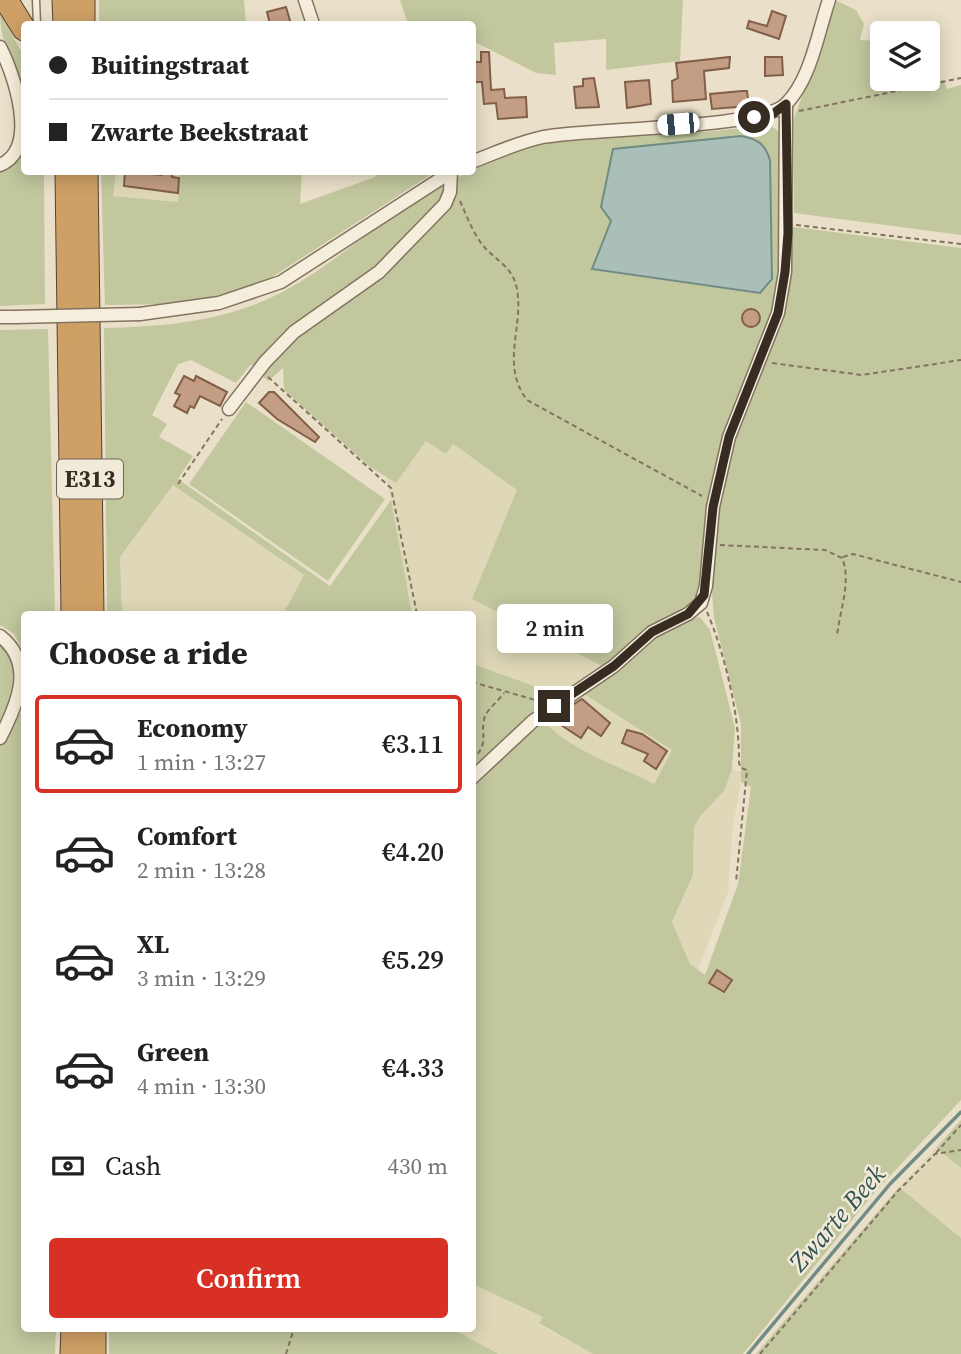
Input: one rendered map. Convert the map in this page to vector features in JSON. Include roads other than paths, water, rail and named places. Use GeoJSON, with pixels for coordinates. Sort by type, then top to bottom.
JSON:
{"type":"FeatureCollection","features":[{"type":"Feature","properties":{"kind":"highway"},"geometry":{"type":"LineString","coordinates":[[6,0],[21,24]]}},
{"type":"Feature","properties":{"kind":"highway"},"geometry":{"type":"LineString","coordinates":[[64,0],[65,21]]}},
{"type":"Feature","properties":{"kind":"highway"},"geometry":{"type":"LineString","coordinates":[[83,0],[83,21]]}},
{"type":"Feature","properties":{"kind":"highway"},"geometry":{"type":"LineString","coordinates":[[56,175],[57,184],[67,198]]}},
{"type":"Feature","properties":{"kind":"highway","name":"E313"},"geometry":{"type":"LineString","coordinates":[[67,175],[73,611]]}},
{"type":"Feature","properties":{"kind":"highway","name":"E313"},"geometry":{"type":"LineString","coordinates":[[86,175],[92,611]]}},
{"type":"Feature","properties":{"kind":"highway"},"geometry":{"type":"LineString","coordinates":[[72,1354],[73,1332]]}},
{"type":"Feature","properties":{"kind":"highway"},"geometry":{"type":"LineString","coordinates":[[94,1332],[94,1354]]}},
{"type":"Feature","properties":{"kind":"street"},"geometry":{"type":"LineString","coordinates":[[305,0],[312,21]]}},
{"type":"Feature","properties":{"kind":"street"},"geometry":{"type":"LineString","coordinates":[[476,161],[541,138],[774,113],[786,104],[801,83],[829,0]]}},
{"type":"Feature","properties":{"kind":"street"},"geometry":{"type":"LineString","coordinates":[[0,47],[12,75],[20,111],[20,144],[13,156],[0,165]]}},
{"type":"Feature","properties":{"kind":"street"},"geometry":{"type":"LineString","coordinates":[[476,774],[555,705],[614,666],[652,632],[688,614],[701,603],[706,586],[713,507],[729,437],[778,313],[785,272],[788,224],[786,104]]}},
{"type":"Feature","properties":{"kind":"street"},"geometry":{"type":"LineString","coordinates":[[0,317],[140,314],[219,303],[281,282],[449,175]]}},
{"type":"Feature","properties":{"kind":"street"},"geometry":{"type":"LineString","coordinates":[[229,409],[259,369],[294,332],[379,272],[445,204],[451,175]]}},
{"type":"Feature","properties":{"kind":"street"},"geometry":{"type":"LineString","coordinates":[[0,636],[17,655],[20,691],[18,704],[0,738]]}},
{"type":"Feature","properties":{"kind":"lane"},"geometry":{"type":"LineString","coordinates":[[36,0],[37,21]]}},
{"type":"Feature","properties":{"kind":"water"},"geometry":{"type":"Polygon","coordinates":[[[741,136],[760,143],[770,160],[772,279],[760,293],[592,269],[611,221],[601,207],[613,149],[741,136]]]}},
{"type":"Feature","properties":{"kind":"waterway","name":"Zwarte Beek"},"geometry":{"type":"LineString","coordinates":[[748,1354],[890,1184],[961,1112]]}}]}
